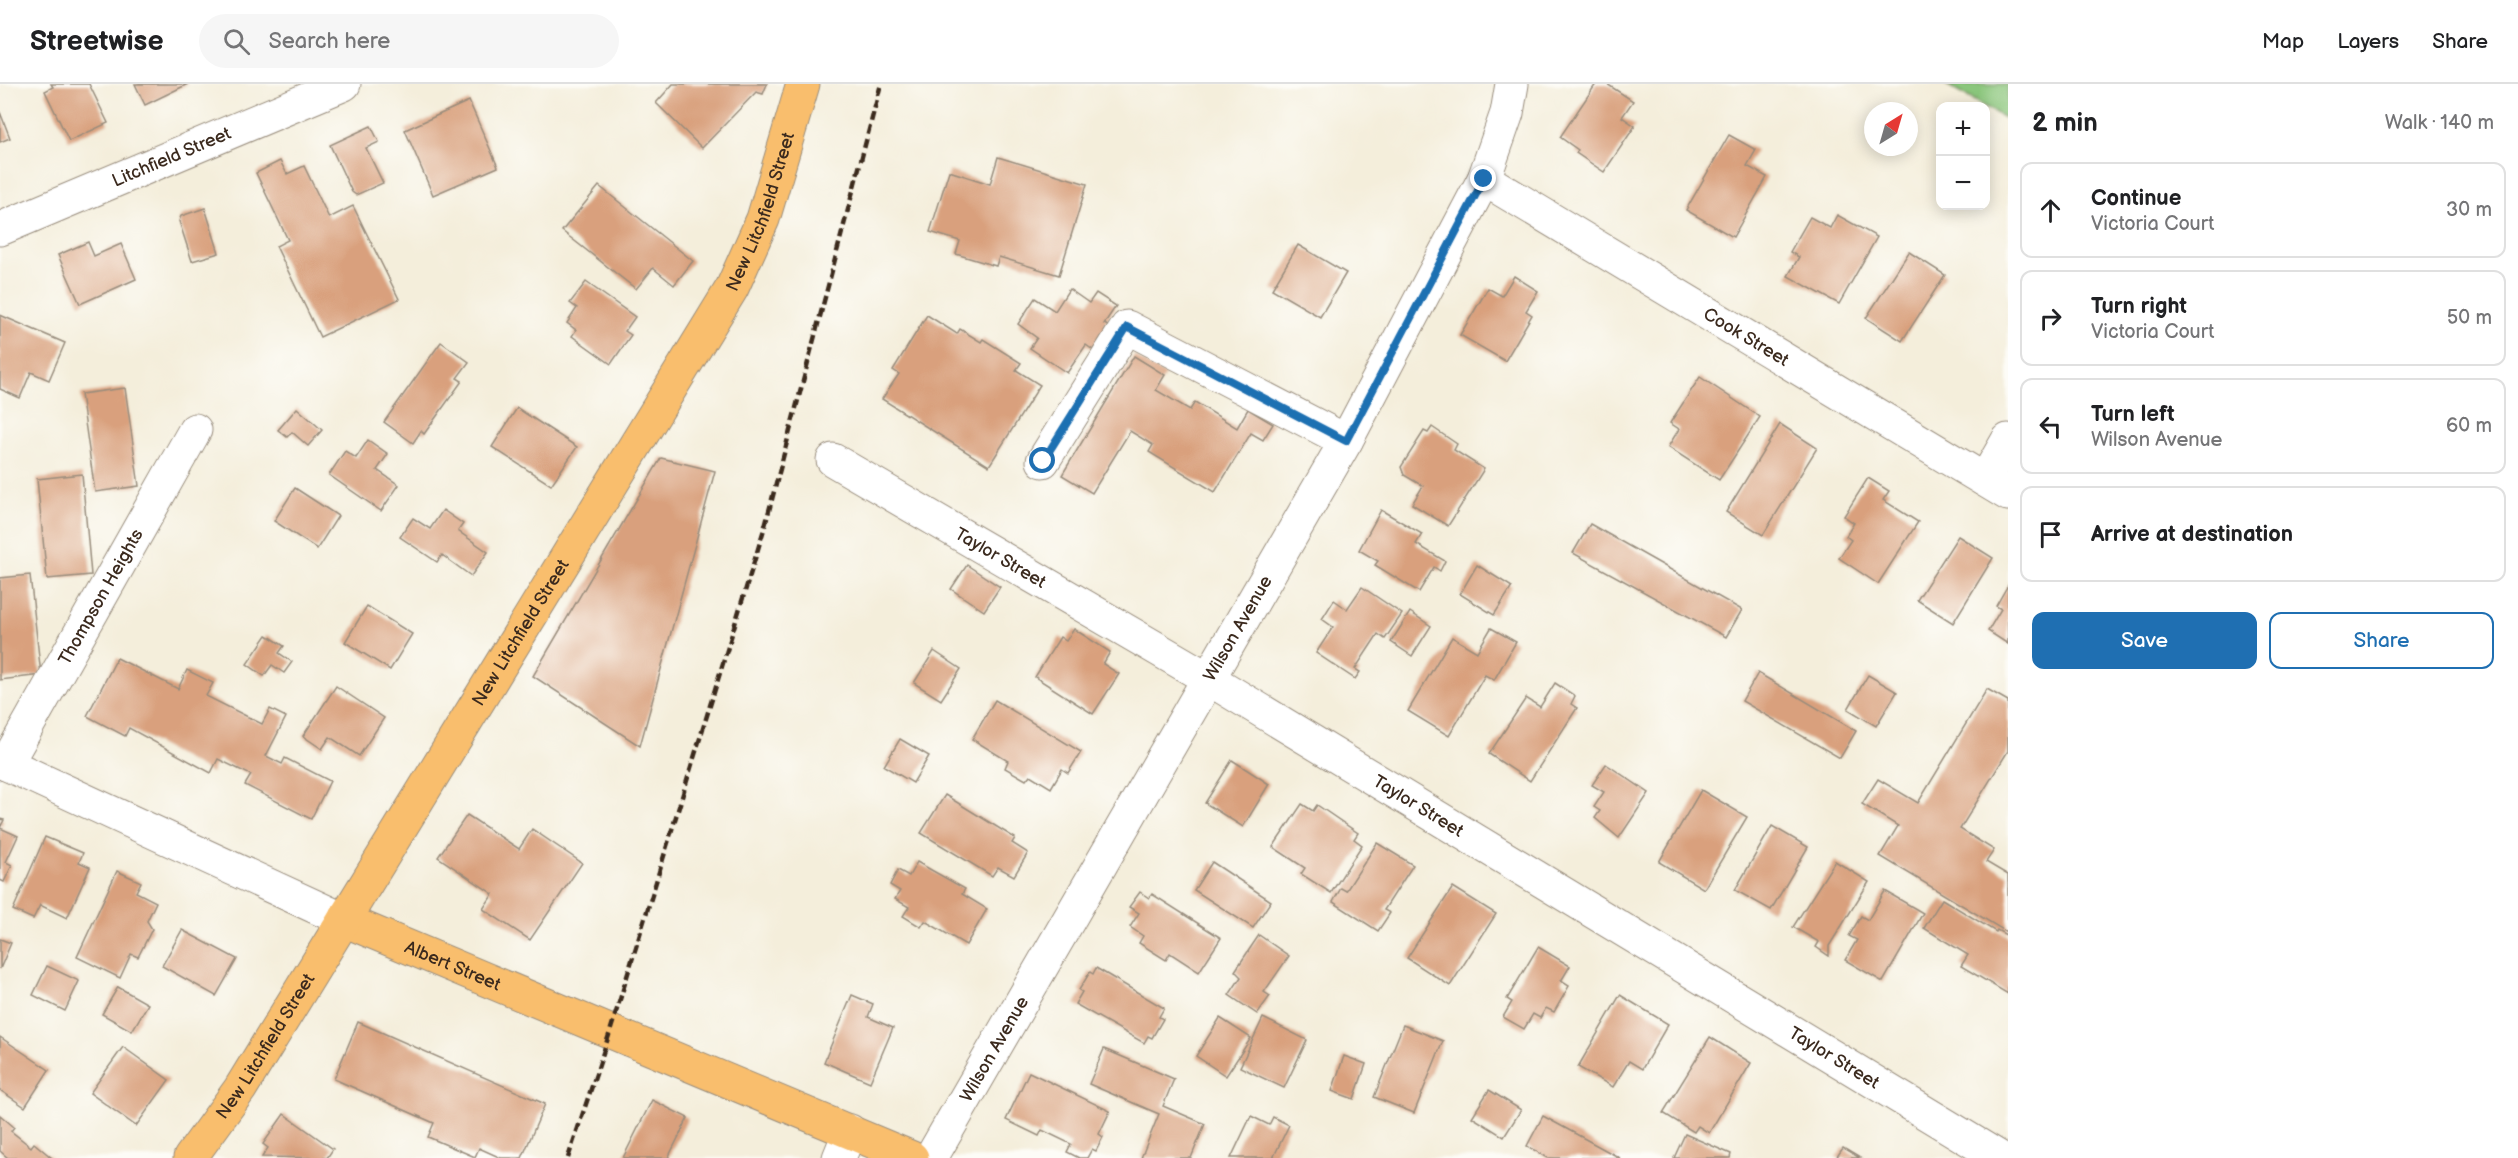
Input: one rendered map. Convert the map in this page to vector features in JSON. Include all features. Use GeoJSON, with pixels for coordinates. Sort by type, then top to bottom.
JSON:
{"type":"FeatureCollection","features":[{"type":"Feature","properties":{"kind":"main road","name":"New Litchfield Street"},"geometry":{"type":"LineString","coordinates":[[190,1158],[240,1089],[732,288],[764,219],[803,84]]}},
{"type":"Feature","properties":{"kind":"main road","name":"Albert Street"},"geometry":{"type":"LineString","coordinates":[[344,920],[845,1145],[912,1158]]}},
{"type":"Feature","properties":{"kind":"street","name":"Litchfield Street"},"geometry":{"type":"LineString","coordinates":[[0,229],[344,84]]}},
{"type":"Feature","properties":{"kind":"street","name":"Wilson Avenue"},"geometry":{"type":"LineString","coordinates":[[930,1158],[1346,441],[1484,179],[1507,113],[1512,84]]}},
{"type":"Feature","properties":{"kind":"street","name":"Cook Street"},"geometry":{"type":"LineString","coordinates":[[1484,179],[1996,487]]}},
{"type":"Feature","properties":{"kind":"street"},"geometry":{"type":"LineString","coordinates":[[1043,461],[1127,327],[1346,441]]}},
{"type":"Feature","properties":{"kind":"street","name":"Thompson Heights"},"geometry":{"type":"LineString","coordinates":[[3,762],[195,430]]}},
{"type":"Feature","properties":{"kind":"street"},"geometry":{"type":"LineString","coordinates":[[1996,487],[2008,440]]}},
{"type":"Feature","properties":{"kind":"street","name":"Taylor Street"},"geometry":{"type":"LineString","coordinates":[[833,460],[1209,679],[2000,1158]]}},
{"type":"Feature","properties":{"kind":"street","name":"Albert Street"},"geometry":{"type":"LineString","coordinates":[[3,762],[344,920]]}},
{"type":"Feature","properties":{"kind":"green space"},"geometry":{"type":"Polygon","coordinates":[[[1945,84],[2008,84],[2008,120],[1990,110],[1990,102],[1976,102],[1945,84]]]}},
{"type":"Feature","properties":{"kind":"building"},"geometry":{"type":"Polygon","coordinates":[[[51,84],[89,84],[108,123],[69,141],[45,91],[53,87],[51,84]]]}},
{"type":"Feature","properties":{"kind":"building"},"geometry":{"type":"Polygon","coordinates":[[[135,84],[188,84],[145,105],[135,84]]]}},
{"type":"Feature","properties":{"kind":"building"},"geometry":{"type":"Polygon","coordinates":[[[673,84],[767,84],[763,94],[756,92],[702,148],[656,103],[673,84]]]}},
{"type":"Feature","properties":{"kind":"building"},"geometry":{"type":"Polygon","coordinates":[[[1596,84],[1607,84],[1633,101],[1622,117],[1635,126],[1604,172],[1576,153],[1578,150],[1560,137],[1596,84]]]}},
{"type":"Feature","properties":{"kind":"building"},"geometry":{"type":"Polygon","coordinates":[[[469,101],[498,167],[433,195],[405,130],[469,101]]]}},
{"type":"Feature","properties":{"kind":"building"},"geometry":{"type":"Polygon","coordinates":[[[0,112],[10,138],[0,142],[0,112]]]}},
{"type":"Feature","properties":{"kind":"building"},"geometry":{"type":"Polygon","coordinates":[[[371,126],[379,142],[366,148],[383,183],[356,195],[352,192],[330,145],[371,126]]]}},
{"type":"Feature","properties":{"kind":"building"},"geometry":{"type":"Polygon","coordinates":[[[1729,135],[1756,150],[1747,166],[1767,177],[1733,237],[1686,210],[1729,135]]]}},
{"type":"Feature","properties":{"kind":"building"},"geometry":{"type":"Polygon","coordinates":[[[998,157],[1087,184],[1059,275],[999,257],[996,266],[956,254],[960,241],[930,232],[949,171],[990,184],[998,157]]]}},
{"type":"Feature","properties":{"kind":"building"},"geometry":{"type":"Polygon","coordinates":[[[280,161],[287,174],[304,166],[329,218],[353,206],[399,299],[320,337],[276,246],[288,240],[256,173],[280,161]]]}},
{"type":"Feature","properties":{"kind":"building"},"geometry":{"type":"Polygon","coordinates":[[[599,186],[693,261],[674,285],[653,268],[636,289],[562,231],[599,186]]]}},
{"type":"Feature","properties":{"kind":"building"},"geometry":{"type":"Polygon","coordinates":[[[205,208],[219,253],[192,261],[179,221],[181,216],[205,208]]]}},
{"type":"Feature","properties":{"kind":"building"},"geometry":{"type":"Polygon","coordinates":[[[1837,215],[1877,237],[1839,304],[1788,276],[1799,257],[1790,252],[1810,217],[1830,228],[1837,215]]]}},
{"type":"Feature","properties":{"kind":"building"},"geometry":{"type":"Polygon","coordinates":[[[88,242],[94,256],[121,244],[136,279],[80,304],[58,255],[88,242]]]}},
{"type":"Feature","properties":{"kind":"building"},"geometry":{"type":"Polygon","coordinates":[[[1298,245],[1346,273],[1320,317],[1272,289],[1298,245]]]}},
{"type":"Feature","properties":{"kind":"building"},"geometry":{"type":"Polygon","coordinates":[[[1909,252],[1945,275],[1902,341],[1866,318],[1909,252]]]}},
{"type":"Feature","properties":{"kind":"building"},"geometry":{"type":"Polygon","coordinates":[[[1514,276],[1538,291],[1526,311],[1532,315],[1505,361],[1460,335],[1488,288],[1502,296],[1514,276]]]}},
{"type":"Feature","properties":{"kind":"building"},"geometry":{"type":"Polygon","coordinates":[[[586,282],[635,317],[625,331],[631,335],[611,364],[572,336],[576,330],[567,323],[577,308],[570,303],[586,282]]]}},
{"type":"Feature","properties":{"kind":"building"},"geometry":{"type":"Polygon","coordinates":[[[1069,289],[1089,303],[1096,293],[1116,306],[1104,324],[1108,326],[1093,350],[1086,345],[1067,373],[1030,348],[1037,338],[1018,324],[1035,298],[1055,311],[1069,289]]]}},
{"type":"Feature","properties":{"kind":"building"},"geometry":{"type":"Polygon","coordinates":[[[0,315],[65,343],[49,380],[31,372],[20,398],[0,389],[0,315]]]}},
{"type":"Feature","properties":{"kind":"building"},"geometry":{"type":"Polygon","coordinates":[[[927,315],[957,334],[960,329],[981,342],[983,339],[1021,363],[1016,370],[1040,385],[989,466],[882,399],[899,374],[893,370],[927,315]]]}},
{"type":"Feature","properties":{"kind":"building"},"geometry":{"type":"Polygon","coordinates":[[[441,342],[469,362],[457,378],[462,381],[424,434],[421,431],[413,443],[384,422],[441,342]]]}},
{"type":"Feature","properties":{"kind":"building"},"geometry":{"type":"Polygon","coordinates":[[[1134,356],[1165,375],[1156,390],[1190,410],[1195,402],[1237,428],[1248,409],[1273,424],[1263,440],[1251,433],[1215,492],[1149,452],[1153,445],[1130,431],[1092,493],[1062,475],[1134,356]]]}},
{"type":"Feature","properties":{"kind":"building"},"geometry":{"type":"Polygon","coordinates":[[[1700,377],[1760,417],[1719,480],[1668,447],[1679,429],[1670,423],[1700,377]]]}},
{"type":"Feature","properties":{"kind":"building"},"geometry":{"type":"Polygon","coordinates":[[[125,388],[139,486],[95,492],[81,394],[125,388]]]}},
{"type":"Feature","properties":{"kind":"building"},"geometry":{"type":"Polygon","coordinates":[[[297,408],[322,430],[308,446],[292,432],[287,437],[278,430],[297,408]]]}},
{"type":"Feature","properties":{"kind":"building"},"geometry":{"type":"Polygon","coordinates":[[[517,408],[577,447],[551,485],[492,447],[517,408]]]}},
{"type":"Feature","properties":{"kind":"building"},"geometry":{"type":"Polygon","coordinates":[[[1780,424],[1817,448],[1763,535],[1726,512],[1780,424]]]}},
{"type":"Feature","properties":{"kind":"building"},"geometry":{"type":"Polygon","coordinates":[[[1432,427],[1457,444],[1454,450],[1484,469],[1448,526],[1412,504],[1423,486],[1404,475],[1401,467],[1424,431],[1428,433],[1432,427]]]}},
{"type":"Feature","properties":{"kind":"building"},"geometry":{"type":"Polygon","coordinates":[[[368,440],[388,454],[377,470],[399,485],[381,511],[329,475],[345,451],[356,458],[368,440]]]}},
{"type":"Feature","properties":{"kind":"building"},"geometry":{"type":"Polygon","coordinates":[[[661,458],[715,471],[640,746],[533,676],[661,458]]]}},
{"type":"Feature","properties":{"kind":"building"},"geometry":{"type":"Polygon","coordinates":[[[82,474],[91,575],[47,579],[37,479],[82,474]]]}},
{"type":"Feature","properties":{"kind":"building"},"geometry":{"type":"Polygon","coordinates":[[[1868,478],[1889,491],[1883,500],[1918,522],[1878,584],[1839,558],[1851,540],[1846,536],[1854,523],[1844,516],[1868,478]]]}},
{"type":"Feature","properties":{"kind":"building"},"geometry":{"type":"Polygon","coordinates":[[[295,488],[338,516],[317,549],[274,521],[295,488]]]}},
{"type":"Feature","properties":{"kind":"building"},"geometry":{"type":"Polygon","coordinates":[[[443,510],[463,524],[458,531],[488,552],[471,576],[442,555],[437,562],[400,537],[413,518],[430,529],[443,510]]]}},
{"type":"Feature","properties":{"kind":"building"},"geometry":{"type":"Polygon","coordinates":[[[1381,510],[1422,534],[1416,544],[1445,561],[1440,571],[1434,567],[1419,592],[1375,565],[1378,561],[1359,550],[1381,510]]]}},
{"type":"Feature","properties":{"kind":"building"},"geometry":{"type":"Polygon","coordinates":[[[1590,524],[1742,610],[1726,637],[1573,553],[1590,524]]]}},
{"type":"Feature","properties":{"kind":"building"},"geometry":{"type":"Polygon","coordinates":[[[1958,536],[1993,558],[1953,623],[1917,600],[1958,536]]]}},
{"type":"Feature","properties":{"kind":"building"},"geometry":{"type":"Polygon","coordinates":[[[967,565],[1000,587],[984,611],[951,589],[967,565]]]}},
{"type":"Feature","properties":{"kind":"building"},"geometry":{"type":"Polygon","coordinates":[[[1477,565],[1512,587],[1494,615],[1460,594],[1477,565]]]}},
{"type":"Feature","properties":{"kind":"building"},"geometry":{"type":"Polygon","coordinates":[[[30,575],[41,675],[0,680],[0,578],[30,575]]]}},
{"type":"Feature","properties":{"kind":"building"},"geometry":{"type":"Polygon","coordinates":[[[2008,585],[2008,644],[1988,631],[2001,609],[1996,606],[2008,585]]]}},
{"type":"Feature","properties":{"kind":"building"},"geometry":{"type":"Polygon","coordinates":[[[1362,587],[1402,614],[1385,639],[1378,634],[1355,669],[1360,672],[1355,679],[1316,653],[1333,627],[1322,619],[1334,600],[1347,609],[1362,587]]]}},
{"type":"Feature","properties":{"kind":"building"},"geometry":{"type":"Polygon","coordinates":[[[367,606],[412,634],[390,670],[345,642],[367,606]]]}},
{"type":"Feature","properties":{"kind":"building"},"geometry":{"type":"Polygon","coordinates":[[[1410,612],[1431,626],[1412,656],[1391,642],[1410,612]]]}},
{"type":"Feature","properties":{"kind":"building"},"geometry":{"type":"Polygon","coordinates":[[[1491,628],[1516,642],[1494,680],[1485,675],[1449,736],[1408,711],[1452,637],[1477,652],[1491,628]]]}},
{"type":"Feature","properties":{"kind":"building"},"geometry":{"type":"Polygon","coordinates":[[[1074,629],[1110,652],[1103,664],[1119,674],[1093,714],[1035,677],[1060,637],[1066,641],[1074,629]]]}},
{"type":"Feature","properties":{"kind":"building"},"geometry":{"type":"Polygon","coordinates":[[[267,635],[284,646],[279,653],[292,662],[284,673],[272,665],[264,676],[247,664],[267,635]]]}},
{"type":"Feature","properties":{"kind":"building"},"geometry":{"type":"Polygon","coordinates":[[[934,651],[961,669],[941,700],[914,683],[934,651]]]}},
{"type":"Feature","properties":{"kind":"building"},"geometry":{"type":"Polygon","coordinates":[[[117,658],[178,689],[187,670],[213,683],[206,696],[262,724],[270,709],[286,717],[266,756],[282,764],[285,758],[330,781],[311,819],[245,785],[251,775],[218,759],[211,773],[129,728],[125,736],[87,716],[117,658]]]}},
{"type":"Feature","properties":{"kind":"building"},"geometry":{"type":"Polygon","coordinates":[[[1758,673],[1856,731],[1840,758],[1742,701],[1758,673]]]}},
{"type":"Feature","properties":{"kind":"building"},"geometry":{"type":"Polygon","coordinates":[[[1868,675],[1897,692],[1876,726],[1848,709],[1868,675]]]}},
{"type":"Feature","properties":{"kind":"building"},"geometry":{"type":"Polygon","coordinates":[[[1555,683],[1575,696],[1571,704],[1577,708],[1530,781],[1489,754],[1526,698],[1540,707],[1555,683]]]}},
{"type":"Feature","properties":{"kind":"building"},"geometry":{"type":"Polygon","coordinates":[[[336,686],[384,718],[359,756],[330,737],[322,749],[303,736],[336,686]]]}},
{"type":"Feature","properties":{"kind":"building"},"geometry":{"type":"Polygon","coordinates":[[[1987,689],[2008,701],[2008,751],[1960,829],[1994,850],[1986,862],[2008,875],[2008,933],[1880,856],[1898,826],[1862,804],[1878,779],[1918,803],[1987,689]]]}},
{"type":"Feature","properties":{"kind":"building"},"geometry":{"type":"Polygon","coordinates":[[[995,700],[1081,752],[1068,773],[1062,769],[1051,788],[1030,775],[1026,780],[1005,768],[1008,761],[972,739],[995,700]]]}},
{"type":"Feature","properties":{"kind":"building"},"geometry":{"type":"Polygon","coordinates":[[[900,739],[929,756],[913,783],[884,766],[900,739]]]}},
{"type":"Feature","properties":{"kind":"building"},"geometry":{"type":"Polygon","coordinates":[[[1232,760],[1269,784],[1243,827],[1205,803],[1232,760]]]}},
{"type":"Feature","properties":{"kind":"building"},"geometry":{"type":"Polygon","coordinates":[[[1606,764],[1649,793],[1619,838],[1595,818],[1600,811],[1594,807],[1604,792],[1592,785],[1606,764]]]}},
{"type":"Feature","properties":{"kind":"building"},"geometry":{"type":"Polygon","coordinates":[[[1701,790],[1747,817],[1704,889],[1659,862],[1701,790]]]}},
{"type":"Feature","properties":{"kind":"building"},"geometry":{"type":"Polygon","coordinates":[[[945,795],[1015,838],[1012,843],[1028,853],[1014,876],[998,867],[992,876],[921,833],[945,795]]]}},
{"type":"Feature","properties":{"kind":"building"},"geometry":{"type":"Polygon","coordinates":[[[1302,804],[1313,811],[1317,805],[1358,833],[1354,839],[1362,845],[1331,893],[1301,874],[1305,868],[1273,847],[1302,804]]]}},
{"type":"Feature","properties":{"kind":"building"},"geometry":{"type":"Polygon","coordinates":[[[467,815],[519,849],[532,829],[582,863],[530,940],[483,909],[493,894],[438,857],[467,815]]]}},
{"type":"Feature","properties":{"kind":"building"},"geometry":{"type":"Polygon","coordinates":[[[1772,826],[1808,847],[1771,910],[1735,890],[1772,826]]]}},
{"type":"Feature","properties":{"kind":"building"},"geometry":{"type":"Polygon","coordinates":[[[0,828],[18,836],[6,862],[12,865],[4,882],[0,880],[0,828]]]}},
{"type":"Feature","properties":{"kind":"building"},"geometry":{"type":"Polygon","coordinates":[[[45,837],[83,853],[79,862],[90,867],[67,918],[40,905],[33,919],[13,910],[45,837]]]}},
{"type":"Feature","properties":{"kind":"building"},"geometry":{"type":"Polygon","coordinates":[[[1377,843],[1413,865],[1384,910],[1390,913],[1378,931],[1333,902],[1341,888],[1346,891],[1377,843]]]}},
{"type":"Feature","properties":{"kind":"building"},"geometry":{"type":"Polygon","coordinates":[[[1835,861],[1869,882],[1829,946],[1829,956],[1816,947],[1819,942],[1793,927],[1835,861]]]}},
{"type":"Feature","properties":{"kind":"building"},"geometry":{"type":"Polygon","coordinates":[[[917,862],[965,889],[962,894],[987,909],[966,945],[925,921],[921,927],[903,916],[909,907],[895,899],[900,891],[890,885],[898,870],[909,876],[917,862]]]}},
{"type":"Feature","properties":{"kind":"building"},"geometry":{"type":"Polygon","coordinates":[[[1212,862],[1271,901],[1253,928],[1194,890],[1212,862]]]}},
{"type":"Feature","properties":{"kind":"building"},"geometry":{"type":"Polygon","coordinates":[[[117,871],[141,882],[136,892],[156,902],[147,921],[152,929],[138,957],[131,954],[120,978],[77,957],[117,871]]]}},
{"type":"Feature","properties":{"kind":"building"},"geometry":{"type":"Polygon","coordinates":[[[1453,887],[1496,914],[1450,986],[1407,958],[1453,887]]]}},
{"type":"Feature","properties":{"kind":"building"},"geometry":{"type":"Polygon","coordinates":[[[1885,891],[1923,913],[1883,982],[1845,960],[1857,940],[1849,936],[1861,916],[1868,920],[1885,891]]]}},
{"type":"Feature","properties":{"kind":"building"},"geometry":{"type":"Polygon","coordinates":[[[1140,892],[1149,898],[1152,894],[1221,938],[1199,972],[1170,953],[1166,960],[1139,943],[1143,936],[1130,927],[1139,913],[1129,907],[1140,892]]]}},
{"type":"Feature","properties":{"kind":"building"},"geometry":{"type":"Polygon","coordinates":[[[1942,899],[1996,932],[1997,930],[2008,936],[2008,994],[1961,966],[1968,955],[1924,928],[1942,899]]]}},
{"type":"Feature","properties":{"kind":"building"},"geometry":{"type":"Polygon","coordinates":[[[182,930],[237,959],[216,996],[162,966],[182,930]]]}},
{"type":"Feature","properties":{"kind":"building"},"geometry":{"type":"Polygon","coordinates":[[[1259,935],[1289,956],[1264,992],[1270,996],[1257,1014],[1229,995],[1241,977],[1235,971],[1259,935]]]}},
{"type":"Feature","properties":{"kind":"building"},"geometry":{"type":"Polygon","coordinates":[[[0,939],[11,943],[0,969],[0,939]]]}},
{"type":"Feature","properties":{"kind":"building"},"geometry":{"type":"Polygon","coordinates":[[[1538,947],[1570,966],[1561,981],[1569,986],[1554,1012],[1546,1008],[1540,1018],[1533,1014],[1524,1029],[1503,1017],[1512,1002],[1507,999],[1538,947]]]}},
{"type":"Feature","properties":{"kind":"building"},"geometry":{"type":"Polygon","coordinates":[[[47,966],[79,981],[65,1011],[33,995],[47,966]]]}},
{"type":"Feature","properties":{"kind":"building"},"geometry":{"type":"Polygon","coordinates":[[[1096,968],[1164,1008],[1159,1017],[1163,1019],[1152,1038],[1148,1036],[1144,1043],[1075,1004],[1082,992],[1079,990],[1090,972],[1093,974],[1096,968]]]}},
{"type":"Feature","properties":{"kind":"building"},"geometry":{"type":"Polygon","coordinates":[[[118,987],[148,1004],[132,1031],[102,1014],[118,987]]]}},
{"type":"Feature","properties":{"kind":"building"},"geometry":{"type":"Polygon","coordinates":[[[852,995],[873,1004],[868,1017],[893,1028],[870,1082],[824,1062],[852,995]]]}},
{"type":"Feature","properties":{"kind":"building"},"geometry":{"type":"Polygon","coordinates":[[[1620,995],[1668,1024],[1642,1069],[1629,1061],[1613,1087],[1578,1067],[1620,995]]]}},
{"type":"Feature","properties":{"kind":"building"},"geometry":{"type":"Polygon","coordinates":[[[1220,1018],[1251,1038],[1226,1076],[1196,1056],[1220,1018]]]}},
{"type":"Feature","properties":{"kind":"building"},"geometry":{"type":"Polygon","coordinates":[[[1263,1018],[1307,1040],[1284,1088],[1240,1067],[1263,1018]]]}},
{"type":"Feature","properties":{"kind":"building"},"geometry":{"type":"Polygon","coordinates":[[[358,1022],[545,1104],[522,1158],[501,1158],[479,1148],[475,1157],[428,1137],[434,1123],[334,1079],[358,1022]]]}},
{"type":"Feature","properties":{"kind":"building"},"geometry":{"type":"Polygon","coordinates":[[[1403,1025],[1443,1041],[1414,1113],[1374,1097],[1403,1025]]]}},
{"type":"Feature","properties":{"kind":"building"},"geometry":{"type":"Polygon","coordinates":[[[0,1037],[49,1070],[25,1107],[0,1090],[0,1037]]]}},
{"type":"Feature","properties":{"kind":"building"},"geometry":{"type":"Polygon","coordinates":[[[1710,1037],[1751,1063],[1709,1133],[1698,1126],[1694,1132],[1663,1113],[1710,1037]]]}},
{"type":"Feature","properties":{"kind":"building"},"geometry":{"type":"Polygon","coordinates":[[[123,1047],[169,1080],[136,1126],[90,1093],[123,1047]]]}},
{"type":"Feature","properties":{"kind":"building"},"geometry":{"type":"Polygon","coordinates":[[[1104,1049],[1174,1079],[1163,1106],[1205,1124],[1191,1158],[1141,1158],[1159,1114],[1089,1084],[1104,1049]]]}},
{"type":"Feature","properties":{"kind":"building"},"geometry":{"type":"Polygon","coordinates":[[[1344,1056],[1366,1064],[1354,1099],[1332,1091],[1344,1056]]]}},
{"type":"Feature","properties":{"kind":"building"},"geometry":{"type":"Polygon","coordinates":[[[1029,1072],[1110,1111],[1099,1134],[1103,1137],[1096,1151],[1092,1149],[1087,1158],[1079,1158],[1067,1152],[1071,1144],[1042,1130],[1039,1136],[1006,1120],[1029,1072]]]}},
{"type":"Feature","properties":{"kind":"building"},"geometry":{"type":"Polygon","coordinates":[[[1489,1090],[1521,1110],[1504,1137],[1472,1117],[1489,1090]]]}},
{"type":"Feature","properties":{"kind":"building"},"geometry":{"type":"Polygon","coordinates":[[[652,1100],[688,1118],[668,1158],[623,1158],[652,1100]]]}},
{"type":"Feature","properties":{"kind":"building"},"geometry":{"type":"Polygon","coordinates":[[[284,1114],[333,1149],[327,1158],[262,1157],[268,1148],[263,1144],[284,1114]]]}},
{"type":"Feature","properties":{"kind":"building"},"geometry":{"type":"Polygon","coordinates":[[[0,1115],[14,1127],[11,1131],[31,1147],[34,1143],[52,1158],[8,1158],[0,1151],[0,1115]]]}},
{"type":"Feature","properties":{"kind":"building"},"geometry":{"type":"Polygon","coordinates":[[[1251,1116],[1269,1125],[1273,1117],[1289,1125],[1273,1158],[1231,1158],[1251,1116]]]}},
{"type":"Feature","properties":{"kind":"building"},"geometry":{"type":"Polygon","coordinates":[[[1543,1116],[1620,1158],[1548,1158],[1527,1146],[1543,1116]]]}},
{"type":"Feature","properties":{"kind":"building"},"geometry":{"type":"Polygon","coordinates":[[[1685,1134],[1731,1154],[1730,1158],[1674,1158],[1685,1134]]]}},
{"type":"Feature","properties":{"kind":"building"},"geometry":{"type":"Polygon","coordinates":[[[1843,1148],[1860,1158],[1836,1158],[1843,1148]]]}},
{"type":"Feature","properties":{"kind":"railway"},"geometry":{"type":"LineString","coordinates":[[568,1158],[610,1032],[765,526],[881,84]]}},
{"type":"Feature","properties":{"kind":"route"},"geometry":{"type":"LineString","coordinates":[[1043,461],[1127,327],[1346,441],[1484,179]]}}]}
